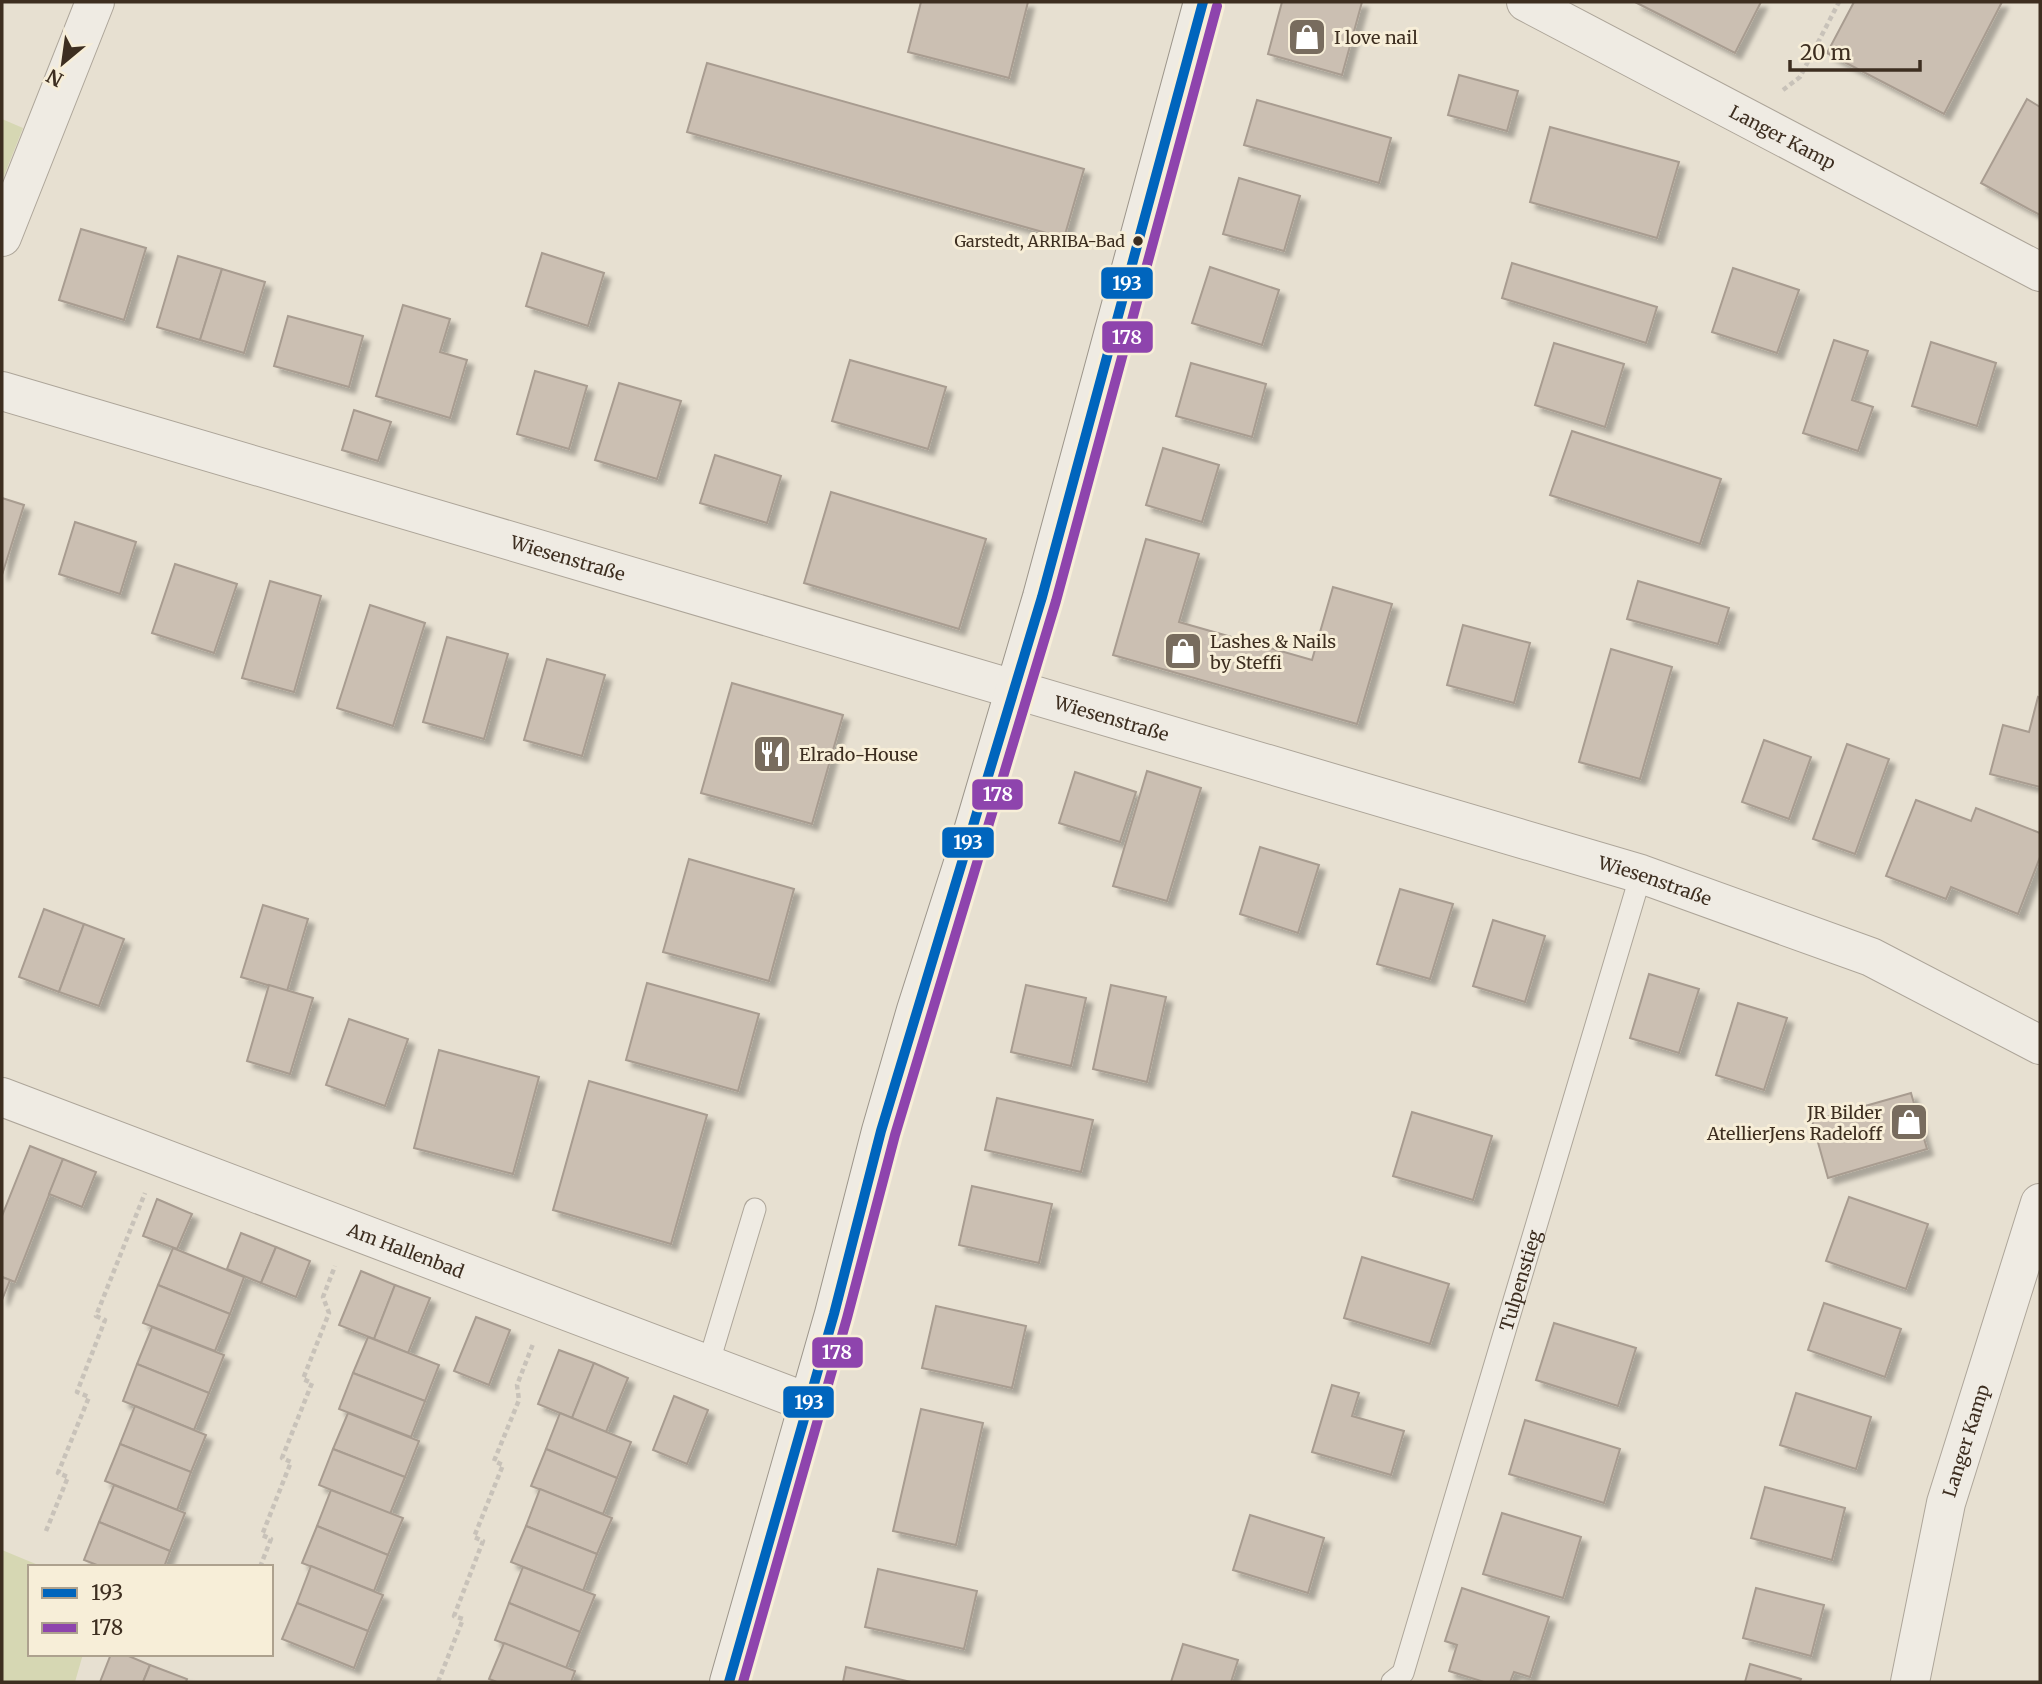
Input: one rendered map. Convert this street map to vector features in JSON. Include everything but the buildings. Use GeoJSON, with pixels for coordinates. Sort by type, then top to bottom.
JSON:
{"type":"FeatureCollection","features":[{"type":"Feature","properties":{"kind":"street"},"geometry":{"type":"LineString","coordinates":[[2,237],[95,2]]}},
{"type":"Feature","properties":{"kind":"street"},"geometry":{"type":"LineString","coordinates":[[729,1682],[809,1403],[916,1010],[971,838],[1042,597],[1203,2]]}},
{"type":"Feature","properties":{"kind":"street","name":"Langer Kamp"},"geometry":{"type":"LineString","coordinates":[[1526,2],[2040,272]]}},
{"type":"Feature","properties":{"kind":"street","name":"Wiesenstraße"},"geometry":{"type":"LineString","coordinates":[[2,391],[1641,874],[1871,957],[2040,1045]]}},
{"type":"Feature","properties":{"kind":"street","name":"Am Hallenbad"},"geometry":{"type":"LineString","coordinates":[[2,1097],[809,1403]]}},
{"type":"Feature","properties":{"kind":"street","name":"Langer Kamp"},"geometry":{"type":"LineString","coordinates":[[1910,1682],[1946,1503],[2040,1203]]}},
{"type":"Feature","properties":{"kind":"lane","name":"Tulpenstieg"},"geometry":{"type":"LineString","coordinates":[[1392,1682],[1403,1673],[1641,874]]}},
{"type":"Feature","properties":{"kind":"lane"},"geometry":{"type":"LineString","coordinates":[[708,1364],[755,1209]]}},
{"type":"Feature","properties":{"kind":"path"},"geometry":{"type":"LineString","coordinates":[[1745,117],[1800,77],[1839,2]]}},
{"type":"Feature","properties":{"kind":"path"},"geometry":{"type":"LineString","coordinates":[[46,1531],[68,1477],[58,1473],[89,1396],[76,1392],[106,1320],[96,1315],[159,1157]]}},
{"type":"Feature","properties":{"kind":"path"},"geometry":{"type":"LineString","coordinates":[[261,1565],[271,1539],[262,1535],[291,1461],[282,1458],[312,1383],[303,1379],[329,1313],[323,1297],[350,1229]]}},
{"type":"Feature","properties":{"kind":"path"},"geometry":{"type":"LineString","coordinates":[[438,1682],[463,1619],[454,1616],[483,1541],[474,1537],[503,1465],[494,1461],[519,1400],[517,1385],[549,1304]]}},
{"type":"Feature","properties":{"kind":"green space"},"geometry":{"type":"Polygon","coordinates":[[[2,119],[23,128],[2,181],[2,119]]]}},
{"type":"Feature","properties":{"kind":"green space"},"geometry":{"type":"Polygon","coordinates":[[[2,1550],[38,1565],[28,1565],[28,1656],[82,1656],[75,1682],[2,1682],[2,1550]]]}},
{"type":"Feature","properties":{"kind":"transit line","name":"193"},"geometry":{"type":"LineString","coordinates":[[729,1682],[834,1314],[881,1131],[1042,597],[1203,2]]}},
{"type":"Feature","properties":{"kind":"transit line","name":"178"},"geometry":{"type":"LineString","coordinates":[[743,1682],[847,1318],[895,1135],[1056,601],[1217,6]]}},
{"type":"Feature","properties":{"kind":"place","name":"I love nail"},"geometry":{"type":"Point","coordinates":[1307,37]}},
{"type":"Feature","properties":{"kind":"place","name":"Garstedt, ARRIBA-Bad"},"geometry":{"type":"Point","coordinates":[1138,241]}},
{"type":"Feature","properties":{"kind":"place","name":"Lashes & Nails by Steffi"},"geometry":{"type":"Point","coordinates":[1183,651]}},
{"type":"Feature","properties":{"kind":"place","name":"Elrado-House"},"geometry":{"type":"Point","coordinates":[772,754]}},
{"type":"Feature","properties":{"kind":"place","name":"JR Bilder AtellierJens Radeloff"},"geometry":{"type":"Point","coordinates":[1909,1122]}}]}
